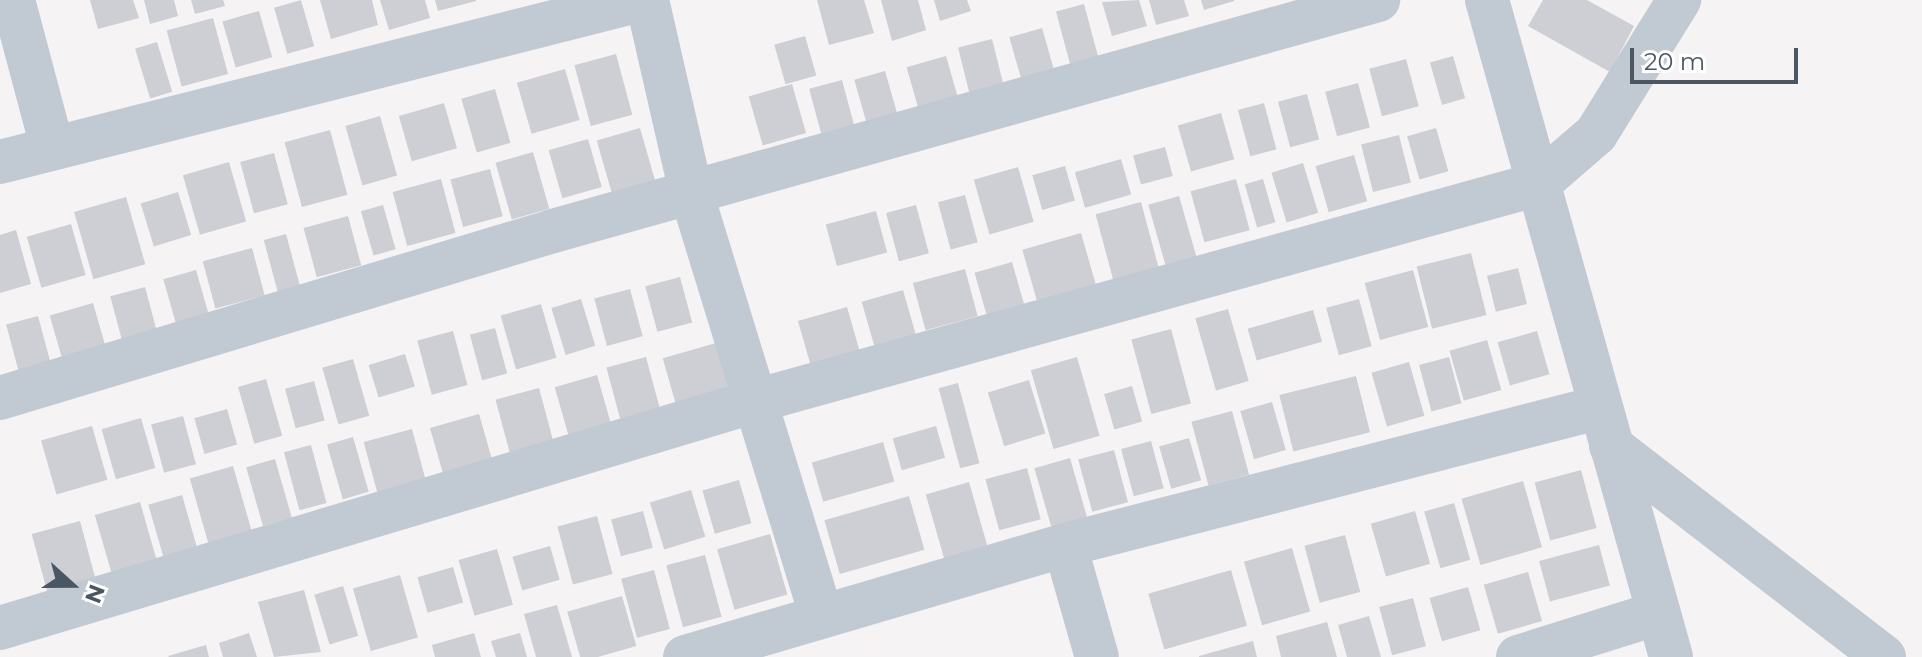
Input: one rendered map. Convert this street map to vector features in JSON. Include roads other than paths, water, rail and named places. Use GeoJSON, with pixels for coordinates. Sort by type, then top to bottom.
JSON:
{"type":"FeatureCollection","features":[{"type":"Feature","properties":{"kind":"street"},"geometry":{"type":"LineString","coordinates":[[13,0],[52,147]]}},
{"type":"Feature","properties":{"kind":"street"},"geometry":{"type":"LineString","coordinates":[[0,162],[640,0]]}},
{"type":"Feature","properties":{"kind":"street"},"geometry":{"type":"LineString","coordinates":[[647,0],[691,192],[821,615]]}},
{"type":"Feature","properties":{"kind":"street"},"geometry":{"type":"LineString","coordinates":[[0,398],[691,192],[1378,0]]}},
{"type":"Feature","properties":{"kind":"street"},"geometry":{"type":"LineString","coordinates":[[1487,0],[1671,657]]}},
{"type":"Feature","properties":{"kind":"street"},"geometry":{"type":"LineString","coordinates":[[0,628],[755,401],[1538,184],[1596,134],[1679,0]]}},
{"type":"Feature","properties":{"kind":"street"},"geometry":{"type":"LineString","coordinates":[[685,657],[1065,545],[1606,426]]}},
{"type":"Feature","properties":{"kind":"street"},"geometry":{"type":"LineString","coordinates":[[1606,426],[1884,657]]}},
{"type":"Feature","properties":{"kind":"street"},"geometry":{"type":"LineString","coordinates":[[1065,545],[1097,657]]}},
{"type":"Feature","properties":{"kind":"street"},"geometry":{"type":"LineString","coordinates":[[1518,657],[1658,613]]}}]}
